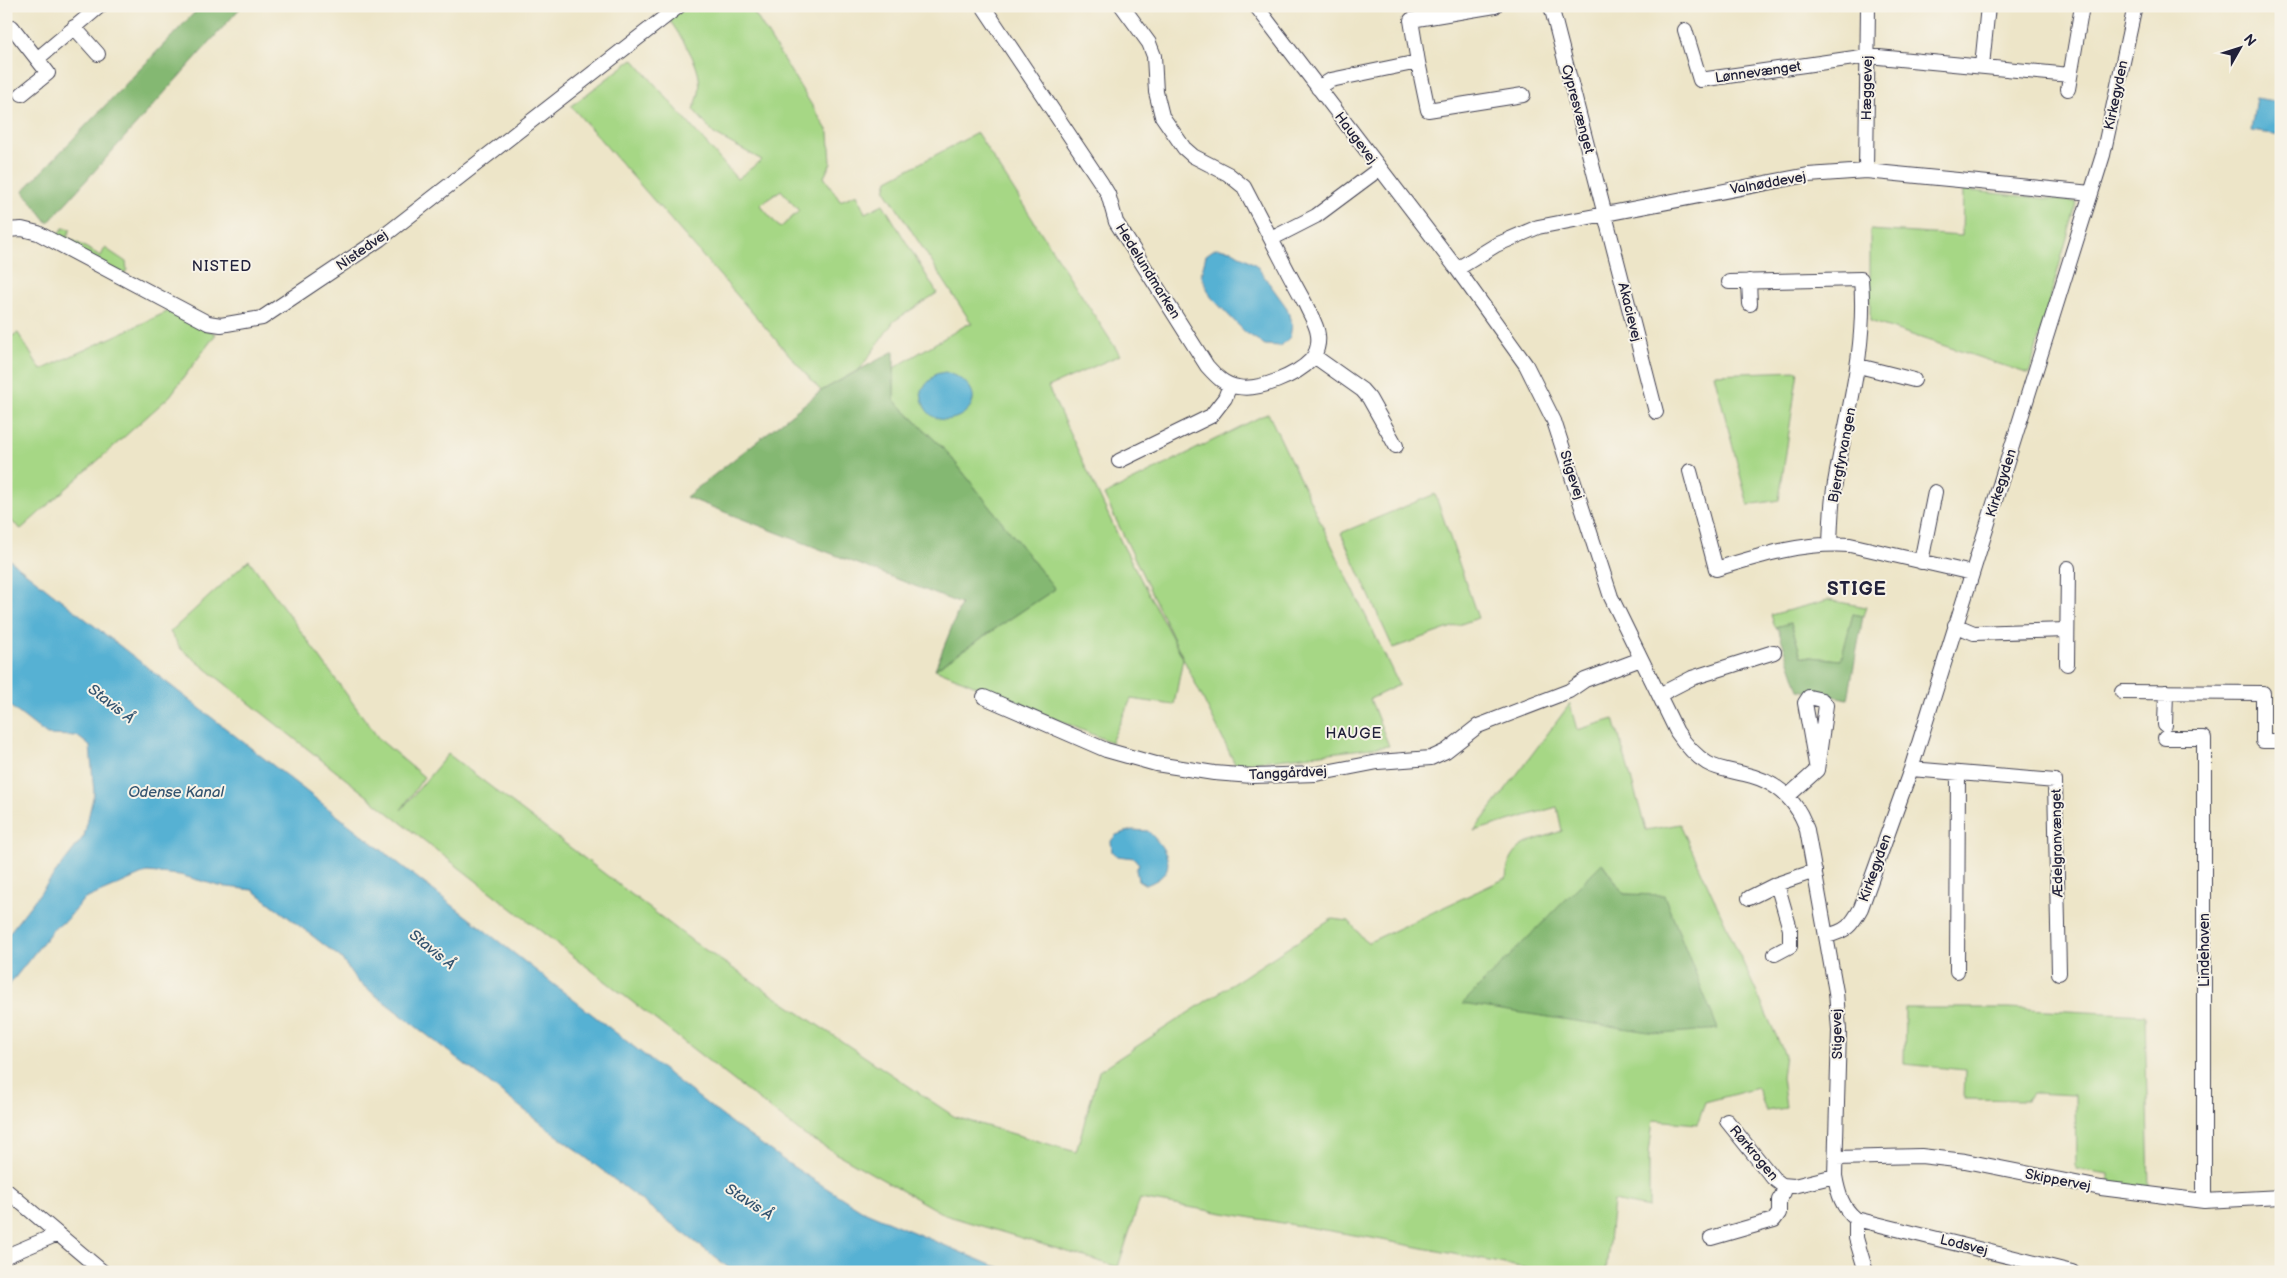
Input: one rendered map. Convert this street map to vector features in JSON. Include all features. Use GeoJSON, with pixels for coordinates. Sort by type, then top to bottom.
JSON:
{"type":"FeatureCollection","features":[{"type":"Feature","properties":{"kind":"street"},"geometry":{"type":"LineString","coordinates":[[37,59],[100,6]]}},
{"type":"Feature","properties":{"kind":"street","name":"Nistedvej"},"geometry":{"type":"LineString","coordinates":[[6,230],[22,229],[38,234],[208,323],[221,324],[262,318],[380,239],[679,6]]}},
{"type":"Feature","properties":{"kind":"street","name":"Hedelundmarken"},"geometry":{"type":"LineString","coordinates":[[983,6],[1073,152],[1108,194],[1116,222],[1196,347],[1217,377],[1234,386]]}},
{"type":"Feature","properties":{"kind":"street"},"geometry":{"type":"LineString","coordinates":[[1119,461],[1211,416],[1234,386],[1263,386],[1300,368],[1314,356],[1318,342],[1318,333],[1244,187],[1228,174],[1193,156],[1184,148],[1162,116],[1156,92],[1154,56],[1149,43],[1122,6]]}},
{"type":"Feature","properties":{"kind":"street","name":"Haugevej"},"geometry":{"type":"LineString","coordinates":[[1256,6],[1458,270]]}},
{"type":"Feature","properties":{"kind":"street"},"geometry":{"type":"LineString","coordinates":[[1495,6],[1411,20],[1428,110],[1523,95]]}},
{"type":"Feature","properties":{"kind":"street","name":"Cypresvænget"},"geometry":{"type":"LineString","coordinates":[[1550,6],[1604,213]]}},
{"type":"Feature","properties":{"kind":"street","name":"Hæggevej"},"geometry":{"type":"LineString","coordinates":[[1866,170],[1868,6]]}},
{"type":"Feature","properties":{"kind":"street"},"geometry":{"type":"LineString","coordinates":[[1982,66],[1988,6]]}},
{"type":"Feature","properties":{"kind":"street","name":"Kirkegyden"},"geometry":{"type":"LineString","coordinates":[[1826,936],[1842,932],[1854,922],[1861,908],[1911,769],[2103,155],[2135,6]]}},
{"type":"Feature","properties":{"kind":"street"},"geometry":{"type":"LineString","coordinates":[[1868,56],[1982,66],[2069,82],[2081,12]]}},
{"type":"Feature","properties":{"kind":"street"},"geometry":{"type":"LineString","coordinates":[[14,26],[48,74],[22,94]]}},
{"type":"Feature","properties":{"kind":"street"},"geometry":{"type":"LineString","coordinates":[[74,27],[98,54]]}},
{"type":"Feature","properties":{"kind":"street","name":"Lønnevænget"},"geometry":{"type":"LineString","coordinates":[[1685,30],[1700,80],[1868,56]]}},
{"type":"Feature","properties":{"kind":"street"},"geometry":{"type":"LineString","coordinates":[[1318,88],[1331,80],[1418,62]]}},
{"type":"Feature","properties":{"kind":"street"},"geometry":{"type":"LineString","coordinates":[[1271,238],[1316,216],[1379,168]]}},
{"type":"Feature","properties":{"kind":"street","name":"Valnøddevej"},"geometry":{"type":"LineString","coordinates":[[1458,270],[1496,245],[1538,227],[1808,175],[1866,170],[2091,194]]}},
{"type":"Feature","properties":{"kind":"street","name":"Akacievej"},"geometry":{"type":"LineString","coordinates":[[1604,213],[1656,412]]}},
{"type":"Feature","properties":{"kind":"street","name":"Stigevej"},"geometry":{"type":"LineString","coordinates":[[1458,270],[1526,365],[1550,411],[1612,597],[1677,732],[1695,754],[1708,763],[1768,782],[1788,796],[1803,817],[1815,871],[1836,992],[1839,1030],[1835,1176],[1843,1204],[1856,1219]]}},
{"type":"Feature","properties":{"kind":"street","name":"Bjergfyrvangen"},"geometry":{"type":"LineString","coordinates":[[1729,282],[1861,278],[1864,308],[1859,366],[1835,484],[1830,544]]}},
{"type":"Feature","properties":{"kind":"street"},"geometry":{"type":"LineString","coordinates":[[1749,281],[1750,304]]}},
{"type":"Feature","properties":{"kind":"street"},"geometry":{"type":"LineString","coordinates":[[1314,356],[1362,390],[1369,398],[1396,446]]}},
{"type":"Feature","properties":{"kind":"street"},"geometry":{"type":"LineString","coordinates":[[1859,366],[1914,380]]}},
{"type":"Feature","properties":{"kind":"street"},"geometry":{"type":"LineString","coordinates":[[1690,472],[1716,568],[1776,551],[1830,544],[1850,545],[1972,573]]}},
{"type":"Feature","properties":{"kind":"street"},"geometry":{"type":"LineString","coordinates":[[1921,562],[1936,492]]}},
{"type":"Feature","properties":{"kind":"street"},"geometry":{"type":"LineString","coordinates":[[2067,664],[2068,568]]}},
{"type":"Feature","properties":{"kind":"street"},"geometry":{"type":"LineString","coordinates":[[1955,625],[1974,633],[2067,630]]}},
{"type":"Feature","properties":{"kind":"street"},"geometry":{"type":"LineString","coordinates":[[1659,695],[1692,678],[1774,652]]}},
{"type":"Feature","properties":{"kind":"street","name":"Tanggårdvej"},"geometry":{"type":"LineString","coordinates":[[984,697],[1106,750],[1156,764],[1228,774],[1316,774],[1378,762],[1431,758],[1446,751],[1478,726],[1569,691],[1585,680],[1641,659]]}},
{"type":"Feature","properties":{"kind":"street"},"geometry":{"type":"LineString","coordinates":[[2122,692],[2263,693],[2263,741],[2281,741]]}},
{"type":"Feature","properties":{"kind":"street","name":"Lindehaven"},"geometry":{"type":"LineString","coordinates":[[2166,692],[2165,732],[2204,738],[2204,1201]]}},
{"type":"Feature","properties":{"kind":"street","name":"Ædelgranvænget"},"geometry":{"type":"LineString","coordinates":[[1911,769],[2056,781],[2059,973]]}},
{"type":"Feature","properties":{"kind":"street"},"geometry":{"type":"LineString","coordinates":[[1788,796],[1817,770]]}},
{"type":"Feature","properties":{"kind":"street"},"geometry":{"type":"LineString","coordinates":[[1957,971],[1958,773]]}},
{"type":"Feature","properties":{"kind":"street"},"geometry":{"type":"LineString","coordinates":[[1750,898],[1777,884],[1815,871]]}},
{"type":"Feature","properties":{"kind":"street"},"geometry":{"type":"LineString","coordinates":[[1775,954],[1790,946],[1790,930],[1777,884]]}},
{"type":"Feature","properties":{"kind":"street","name":"Rørkrogen"},"geometry":{"type":"LineString","coordinates":[[1727,1121],[1773,1178],[1782,1185],[1794,1186],[1835,1176]]}},
{"type":"Feature","properties":{"kind":"street","name":"Skippervej"},"geometry":{"type":"LineString","coordinates":[[1836,1158],[1921,1156],[1964,1162],[2101,1188],[2204,1201],[2281,1197]]}},
{"type":"Feature","properties":{"kind":"street","name":"Rørkrogen"},"geometry":{"type":"LineString","coordinates":[[1711,1238],[1774,1220],[1780,1213],[1779,1200],[1784,1192],[1782,1185]]}},
{"type":"Feature","properties":{"kind":"street"},"geometry":{"type":"LineString","coordinates":[[6,1190],[103,1272]]}},
{"type":"Feature","properties":{"kind":"street"},"geometry":{"type":"LineString","coordinates":[[1856,1219],[1856,1238],[1866,1272]]}},
{"type":"Feature","properties":{"kind":"street","name":"Lodsvej"},"geometry":{"type":"LineString","coordinates":[[1856,1219],[2072,1272]]}},
{"type":"Feature","properties":{"kind":"street"},"geometry":{"type":"LineString","coordinates":[[6,1256],[58,1234]]}},
{"type":"Feature","properties":{"kind":"green space"},"geometry":{"type":"Polygon","coordinates":[[[196,6],[242,6],[48,223],[23,191],[196,11],[196,6]]]}},
{"type":"Feature","properties":{"kind":"green space"},"geometry":{"type":"Polygon","coordinates":[[[687,6],[750,6],[829,133],[831,163],[824,177],[840,201],[857,194],[865,213],[883,204],[937,293],[894,321],[860,369],[821,391],[571,106],[633,59],[737,179],[762,160],[714,134],[693,109],[700,85],[698,74],[689,51],[669,19],[687,6]],[[781,190],[760,205],[780,228],[799,211],[781,190]]]}},
{"type":"Feature","properties":{"kind":"green space"},"geometry":{"type":"Polygon","coordinates":[[[977,133],[1120,355],[1048,387],[1122,544],[1183,658],[1174,705],[1131,699],[1111,742],[935,669],[1055,589],[947,452],[894,400],[894,368],[966,325],[972,324],[885,190],[888,180],[977,133]]]}},
{"type":"Feature","properties":{"kind":"green space"},"geometry":{"type":"Polygon","coordinates":[[[1963,190],[2077,202],[2029,374],[1870,321],[1870,230],[1962,236],[1963,190]]]}},
{"type":"Feature","properties":{"kind":"green space"},"geometry":{"type":"Polygon","coordinates":[[[63,228],[71,229],[67,237],[101,256],[105,248],[126,262],[127,270],[123,275],[55,239],[63,228]]]}},
{"type":"Feature","properties":{"kind":"green space"},"geometry":{"type":"Polygon","coordinates":[[[169,311],[216,334],[170,396],[21,529],[6,517],[6,339],[18,333],[41,370],[169,311]]]}},
{"type":"Feature","properties":{"kind":"green space"},"geometry":{"type":"Polygon","coordinates":[[[894,351],[894,400],[947,452],[1055,589],[935,669],[961,604],[686,497],[821,391],[894,351]]]}},
{"type":"Feature","properties":{"kind":"green space"},"geometry":{"type":"Polygon","coordinates":[[[1798,371],[1779,500],[1748,505],[1714,374],[1798,371]]]}},
{"type":"Feature","properties":{"kind":"green space"},"geometry":{"type":"Polygon","coordinates":[[[1268,413],[1399,685],[1370,699],[1389,746],[1235,764],[1104,495],[1268,413]]]}},
{"type":"Feature","properties":{"kind":"green space"},"geometry":{"type":"Polygon","coordinates":[[[1435,494],[1478,618],[1393,648],[1341,533],[1435,494]]]}},
{"type":"Feature","properties":{"kind":"green space"},"geometry":{"type":"Polygon","coordinates":[[[249,560],[379,739],[424,777],[401,810],[448,754],[695,943],[955,1117],[1076,1152],[1099,1071],[1332,919],[1349,921],[1367,943],[1506,878],[1508,866],[1518,850],[1532,841],[1562,831],[1557,807],[1474,831],[1570,704],[1577,730],[1614,719],[1646,830],[1680,824],[1785,1055],[1782,1077],[1786,1108],[1766,1111],[1758,1088],[1705,1102],[1697,1124],[1653,1120],[1649,1154],[1649,1208],[1613,1201],[1606,1272],[1545,1272],[1372,1238],[1140,1199],[1118,1267],[945,1215],[804,1135],[395,818],[181,649],[170,632],[249,560]],[[1603,864],[1463,1003],[1717,1029],[1664,896],[1624,894],[1603,864]]]}},
{"type":"Feature","properties":{"kind":"green space"},"geometry":{"type":"Polygon","coordinates":[[[1828,600],[1866,607],[1863,616],[1853,614],[1841,660],[1801,656],[1791,623],[1775,627],[1771,615],[1828,600]]]}},
{"type":"Feature","properties":{"kind":"green space"},"geometry":{"type":"Polygon","coordinates":[[[1853,614],[1863,616],[1848,699],[1799,690],[1778,629],[1775,627],[1791,623],[1801,656],[1841,660],[1853,614]]]}},
{"type":"Feature","properties":{"kind":"green space"},"geometry":{"type":"Polygon","coordinates":[[[1602,863],[1624,894],[1664,895],[1718,1029],[1662,1034],[1462,1004],[1602,863]]]}},
{"type":"Feature","properties":{"kind":"green space"},"geometry":{"type":"Polygon","coordinates":[[[1905,1008],[2008,1008],[2145,1015],[2149,1189],[2109,1184],[2109,1174],[2076,1169],[2075,1095],[2032,1093],[2027,1100],[1964,1099],[1965,1070],[1904,1064],[1905,1008]]]}},
{"type":"Feature","properties":{"kind":"water"},"geometry":{"type":"Polygon","coordinates":[[[2256,98],[2281,102],[2281,135],[2251,131],[2256,98]]]}},
{"type":"Feature","properties":{"kind":"water"},"geometry":{"type":"Polygon","coordinates":[[[1216,248],[1231,250],[1256,265],[1287,308],[1292,325],[1290,337],[1281,346],[1265,345],[1245,332],[1211,297],[1201,275],[1206,255],[1216,248]]]}},
{"type":"Feature","properties":{"kind":"water"},"geometry":{"type":"Polygon","coordinates":[[[945,372],[965,383],[973,394],[971,406],[962,415],[949,419],[936,418],[926,409],[921,390],[936,374],[945,372]]]}},
{"type":"Feature","properties":{"kind":"water","name":"Odense Kanal"},"geometry":{"type":"Polygon","coordinates":[[[6,557],[734,1125],[792,1166],[861,1210],[991,1265],[1015,1272],[734,1272],[357,981],[341,958],[253,890],[219,886],[180,875],[147,872],[83,900],[66,921],[55,927],[6,989],[6,937],[84,836],[94,793],[90,746],[77,736],[47,735],[6,703],[6,557]]]}},
{"type":"Feature","properties":{"kind":"water"},"geometry":{"type":"Polygon","coordinates":[[[1132,830],[1148,831],[1161,846],[1168,861],[1164,874],[1146,885],[1138,880],[1136,870],[1139,864],[1134,858],[1117,856],[1112,852],[1111,841],[1116,835],[1132,830]]]}},
{"type":"Feature","properties":{"kind":"district","name":"NISTED"},"geometry":{"type":"Point","coordinates":[222,266]}},
{"type":"Feature","properties":{"kind":"district","name":"STIGE"},"geometry":{"type":"Point","coordinates":[1857,589]}},
{"type":"Feature","properties":{"kind":"district","name":"HAUGE"},"geometry":{"type":"Point","coordinates":[1354,733]}},
{"type":"Feature","properties":{"kind":"water label","name":"Stavis Å"},"geometry":{"type":"Point","coordinates":[111,704]}},
{"type":"Feature","properties":{"kind":"water label","name":"Stavis Å"},"geometry":{"type":"Point","coordinates":[432,950]}},
{"type":"Feature","properties":{"kind":"water label","name":"Stavis Å"},"geometry":{"type":"Point","coordinates":[749,1202]}}]}
